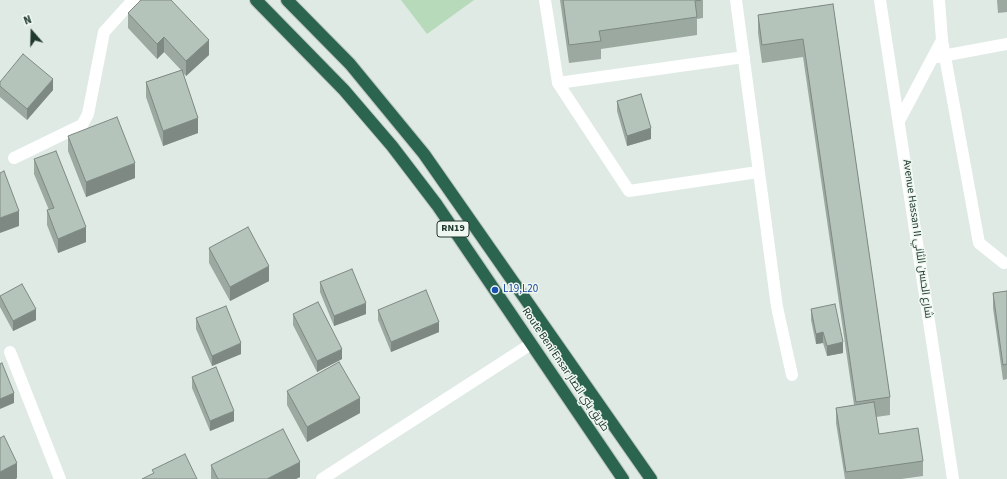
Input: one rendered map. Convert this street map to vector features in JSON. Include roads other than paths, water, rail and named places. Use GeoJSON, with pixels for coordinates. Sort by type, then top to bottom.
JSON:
{"type":"FeatureCollection","features":[{"type":"Feature","properties":{"kind":"highway","name":"Route Beni Ensar طريق بني انصار"},"geometry":{"type":"LineString","coordinates":[[256,0],[344,90],[392,146],[437,205],[623,479]]}},
{"type":"Feature","properties":{"kind":"highway","name":"Route Beni Ensar طريق بني انصار"},"geometry":{"type":"LineString","coordinates":[[287,0],[350,64],[424,154],[651,479]]}},
{"type":"Feature","properties":{"kind":"street"},"geometry":{"type":"LineString","coordinates":[[14,158],[82,125],[88,114],[104,32],[134,0]]}},
{"type":"Feature","properties":{"kind":"street"},"geometry":{"type":"LineString","coordinates":[[294,0],[306,19]]}},
{"type":"Feature","properties":{"kind":"street"},"geometry":{"type":"LineString","coordinates":[[545,0],[558,82],[629,191],[758,172]]}},
{"type":"Feature","properties":{"kind":"street"},"geometry":{"type":"LineString","coordinates":[[736,0],[777,307],[792,374]]}},
{"type":"Feature","properties":{"kind":"street","name":"Avenue Hassan II شارع الحسن الثاني"},"geometry":{"type":"LineString","coordinates":[[880,0],[953,479]]}},
{"type":"Feature","properties":{"kind":"street"},"geometry":{"type":"LineString","coordinates":[[899,121],[939,56],[942,40],[939,0]]}},
{"type":"Feature","properties":{"kind":"street"},"geometry":{"type":"LineString","coordinates":[[939,56],[1007,44]]}},
{"type":"Feature","properties":{"kind":"street"},"geometry":{"type":"LineString","coordinates":[[939,56],[979,243],[1004,263]]}},
{"type":"Feature","properties":{"kind":"street"},"geometry":{"type":"LineString","coordinates":[[558,82],[744,57]]}},
{"type":"Feature","properties":{"kind":"street"},"geometry":{"type":"LineString","coordinates":[[322,479],[531,344]]}},
{"type":"Feature","properties":{"kind":"street"},"geometry":{"type":"LineString","coordinates":[[10,352],[60,479]]}},
{"type":"Feature","properties":{"kind":"place","name":"L19,L20"},"geometry":{"type":"Point","coordinates":[495,290]}}]}
